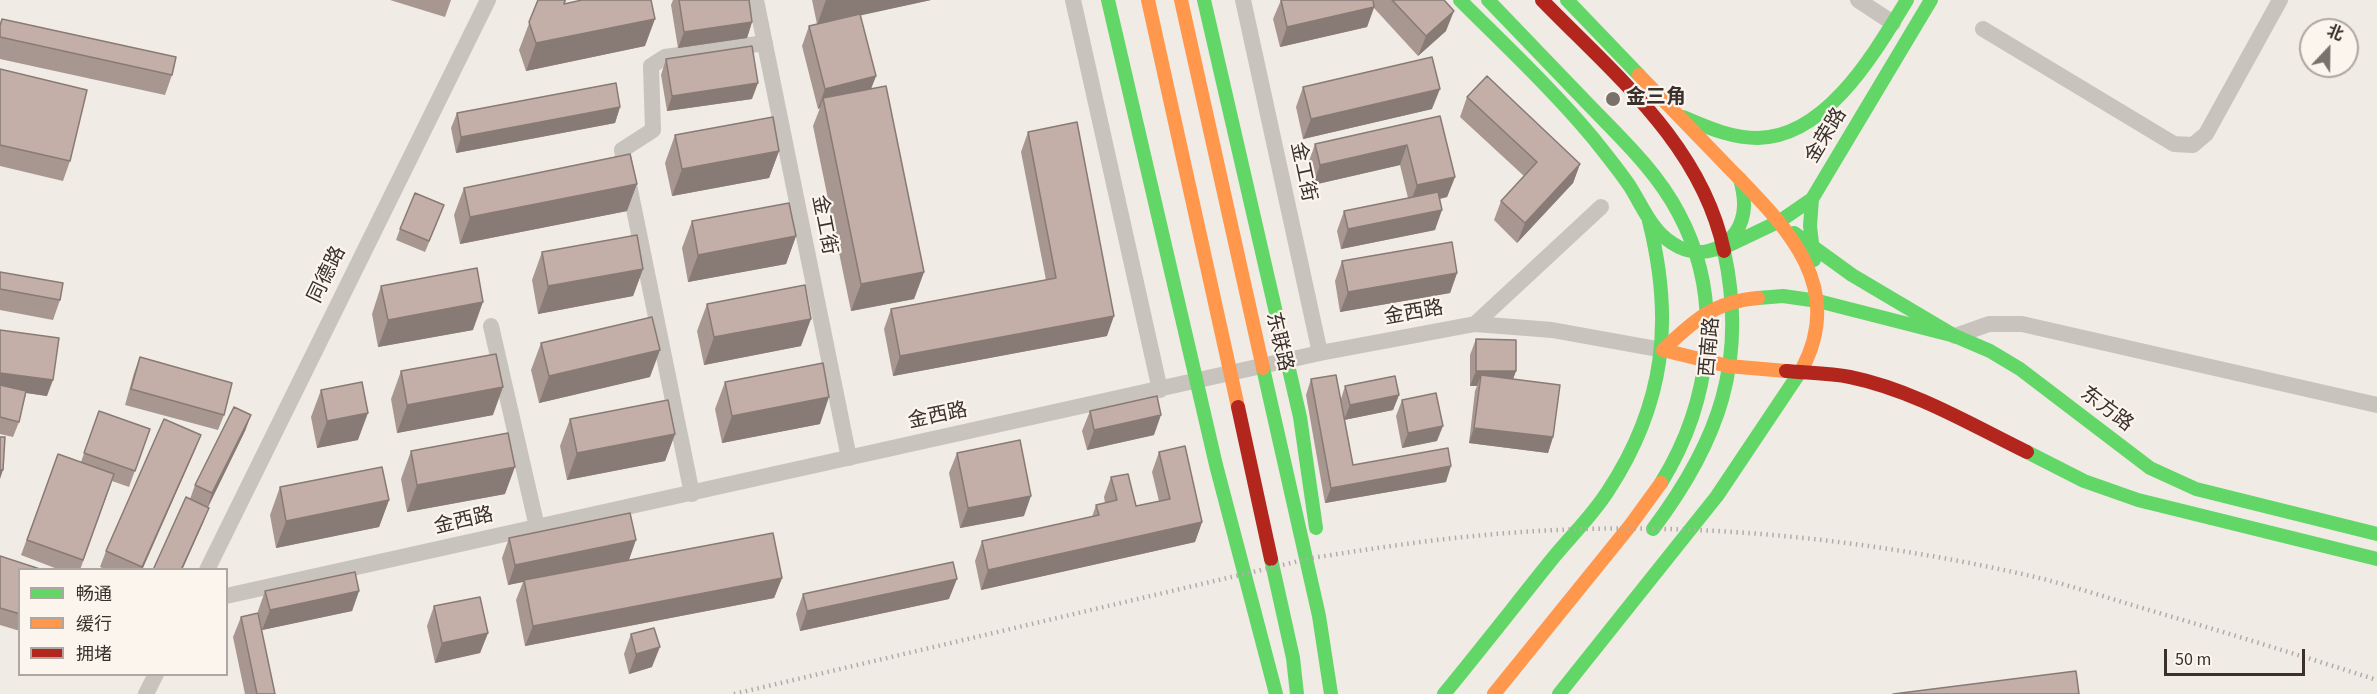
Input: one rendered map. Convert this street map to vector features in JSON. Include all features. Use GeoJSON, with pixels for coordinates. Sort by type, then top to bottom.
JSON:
{"type":"FeatureCollection","features":[{"type":"Feature","properties":{"kind":"main road"},"geometry":{"type":"LineString","coordinates":[[1108,0],[1216,465],[1276,694]]}},
{"type":"Feature","properties":{"kind":"main road"},"geometry":{"type":"LineString","coordinates":[[1148,0],[1293,658],[1298,694]]}},
{"type":"Feature","properties":{"kind":"main road","name":"东联路"},"geometry":{"type":"LineString","coordinates":[[1182,0],[1328,666],[1331,694]]}},
{"type":"Feature","properties":{"kind":"main road"},"geometry":{"type":"LineString","coordinates":[[1204,0],[1307,455],[1328,666]]}},
{"type":"Feature","properties":{"kind":"main road"},"geometry":{"type":"LineString","coordinates":[[1444,694],[1607,492],[1646,420],[1657,386],[1666,315],[1663,280],[1649,221],[1629,187],[1577,121],[1460,0]]}},
{"type":"Feature","properties":{"kind":"main road","name":"西南路"},"geometry":{"type":"LineString","coordinates":[[1488,0],[1638,156],[1679,213],[1693,242],[1702,274],[1707,305],[1708,337],[1703,374],[1690,426],[1660,485],[1494,694]]}},
{"type":"Feature","properties":{"kind":"main road","name":"西南路"},"geometry":{"type":"LineString","coordinates":[[1542,0],[1641,102],[1694,170],[1711,206],[1730,279],[1734,337],[1726,391],[1717,423],[1702,456],[1681,492],[1645,540]]}},
{"type":"Feature","properties":{"kind":"main road"},"geometry":{"type":"LineString","coordinates":[[1567,0],[1780,221],[1813,249],[1955,336]]}},
{"type":"Feature","properties":{"kind":"main road","name":"金荣路"},"geometry":{"type":"LineString","coordinates":[[1677,114],[1703,128],[1726,135],[1754,137],[1780,134],[1804,125],[1830,108],[1856,81],[1907,0]]}},
{"type":"Feature","properties":{"kind":"main road","name":"金荣路"},"geometry":{"type":"LineString","coordinates":[[1717,251],[1780,221],[1812,199],[1931,0]]}},
{"type":"Feature","properties":{"kind":"main road"},"geometry":{"type":"LineString","coordinates":[[1649,221],[1680,248],[1698,252],[1717,251],[1741,224],[1745,207],[1740,179]]}},
{"type":"Feature","properties":{"kind":"main road"},"geometry":{"type":"LineString","coordinates":[[1559,694],[1693,530],[1802,373],[1815,338],[1818,301],[1810,226],[1812,199]]}},
{"type":"Feature","properties":{"kind":"main road"},"geometry":{"type":"LineString","coordinates":[[1780,221],[1799,249],[1812,277],[1818,301]]}},
{"type":"Feature","properties":{"kind":"main road","name":"东方路"},"geometry":{"type":"LineString","coordinates":[[1663,350],[1688,326],[1713,309],[1746,299],[1783,296],[1818,301],[1955,336],[1990,351],[2020,369],[2150,468],[2174,481],[2377,534]]}},
{"type":"Feature","properties":{"kind":"main road"},"geometry":{"type":"LineString","coordinates":[[1663,350],[1728,366],[1849,377],[1934,405],[2084,481],[2138,500],[2377,559]]}},
{"type":"Feature","properties":{"kind":"street","name":"同德路"},"geometry":{"type":"LineString","coordinates":[[208,568],[488,0]]}},
{"type":"Feature","properties":{"kind":"street","name":"金工街"},"geometry":{"type":"LineString","coordinates":[[756,0],[849,458]]}},
{"type":"Feature","properties":{"kind":"street"},"geometry":{"type":"LineString","coordinates":[[1073,0],[1160,390]]}},
{"type":"Feature","properties":{"kind":"street","name":"金工街"},"geometry":{"type":"LineString","coordinates":[[1243,0],[1320,353]]}},
{"type":"Feature","properties":{"kind":"street"},"geometry":{"type":"LineString","coordinates":[[1858,0],[1893,23]]}},
{"type":"Feature","properties":{"kind":"street"},"geometry":{"type":"LineString","coordinates":[[1983,28],[2174,144],[2193,145],[2206,134],[2280,0]]}},
{"type":"Feature","properties":{"kind":"street"},"geometry":{"type":"LineString","coordinates":[[692,494],[622,150],[653,130],[651,66],[665,57],[765,43]]}},
{"type":"Feature","properties":{"kind":"street"},"geometry":{"type":"LineString","coordinates":[[1476,324],[1601,207]]}},
{"type":"Feature","properties":{"kind":"street","name":"金西路"},"geometry":{"type":"LineString","coordinates":[[228,596],[1320,353],[1476,324],[1552,330],[1663,350]]}},
{"type":"Feature","properties":{"kind":"street"},"geometry":{"type":"LineString","coordinates":[[1955,336],[1989,324],[2022,324],[2377,405]]}},
{"type":"Feature","properties":{"kind":"street"},"geometry":{"type":"LineString","coordinates":[[491,326],[537,527]]}},
{"type":"Feature","properties":{"kind":"street"},"geometry":{"type":"LineString","coordinates":[[146,694],[155,676]]}},
{"type":"Feature","properties":{"kind":"building"},"geometry":{"type":"Polygon","coordinates":[[[538,0],[565,0],[564,4],[582,0],[651,0],[655,19],[536,43],[529,22],[538,0]]]}},
{"type":"Feature","properties":{"kind":"building"},"geometry":{"type":"Polygon","coordinates":[[[679,0],[749,0],[752,22],[684,32],[679,0]]]}},
{"type":"Feature","properties":{"kind":"building"},"geometry":{"type":"Polygon","coordinates":[[[1281,0],[1373,0],[1374,7],[1287,27],[1281,0]]]}},
{"type":"Feature","properties":{"kind":"building"},"geometry":{"type":"Polygon","coordinates":[[[1392,0],[1444,0],[1454,11],[1426,36],[1392,0]]]}},
{"type":"Feature","properties":{"kind":"building"},"geometry":{"type":"Polygon","coordinates":[[[860,14],[876,76],[825,89],[809,26],[860,14]]]}},
{"type":"Feature","properties":{"kind":"building"},"geometry":{"type":"Polygon","coordinates":[[[2,19],[176,57],[172,75],[0,37],[2,19]]]}},
{"type":"Feature","properties":{"kind":"building"},"geometry":{"type":"Polygon","coordinates":[[[752,46],[758,83],[672,96],[666,59],[752,46]]]}},
{"type":"Feature","properties":{"kind":"building"},"geometry":{"type":"Polygon","coordinates":[[[1432,57],[1440,89],[1311,119],[1303,87],[1432,57]]]}},
{"type":"Feature","properties":{"kind":"building"},"geometry":{"type":"Polygon","coordinates":[[[0,69],[87,90],[70,161],[0,145],[0,69]]]}},
{"type":"Feature","properties":{"kind":"building"},"geometry":{"type":"Polygon","coordinates":[[[1487,76],[1580,164],[1525,223],[1501,201],[1537,162],[1467,97],[1487,76]]]}},
{"type":"Feature","properties":{"kind":"building"},"geometry":{"type":"Polygon","coordinates":[[[616,83],[620,107],[461,137],[457,113],[616,83]]]}},
{"type":"Feature","properties":{"kind":"building"},"geometry":{"type":"Polygon","coordinates":[[[886,86],[924,272],[861,284],[823,98],[886,86]]]}},
{"type":"Feature","properties":{"kind":"building"},"geometry":{"type":"Polygon","coordinates":[[[1440,116],[1455,177],[1417,185],[1407,145],[1320,165],[1315,144],[1440,116]]]}},
{"type":"Feature","properties":{"kind":"building"},"geometry":{"type":"Polygon","coordinates":[[[773,117],[779,151],[682,169],[675,135],[773,117]]]}},
{"type":"Feature","properties":{"kind":"building"},"geometry":{"type":"Polygon","coordinates":[[[1077,122],[1114,316],[900,356],[891,309],[1056,278],[1028,132],[1077,122]]]}},
{"type":"Feature","properties":{"kind":"building"},"geometry":{"type":"Polygon","coordinates":[[[630,154],[637,184],[470,217],[464,188],[630,154]]]}},
{"type":"Feature","properties":{"kind":"building"},"geometry":{"type":"Polygon","coordinates":[[[1438,192],[1442,210],[1348,229],[1344,211],[1438,192]]]}},
{"type":"Feature","properties":{"kind":"building"},"geometry":{"type":"Polygon","coordinates":[[[415,193],[444,205],[429,241],[400,229],[415,193]]]}},
{"type":"Feature","properties":{"kind":"building"},"geometry":{"type":"Polygon","coordinates":[[[789,203],[796,236],[698,255],[692,221],[789,203]]]}},
{"type":"Feature","properties":{"kind":"building"},"geometry":{"type":"Polygon","coordinates":[[[637,235],[643,269],[548,286],[542,252],[637,235]]]}},
{"type":"Feature","properties":{"kind":"building"},"geometry":{"type":"Polygon","coordinates":[[[1452,242],[1457,273],[1348,292],[1342,261],[1452,242]]]}},
{"type":"Feature","properties":{"kind":"building"},"geometry":{"type":"Polygon","coordinates":[[[477,268],[483,302],[388,320],[381,286],[477,268]]]}},
{"type":"Feature","properties":{"kind":"building"},"geometry":{"type":"Polygon","coordinates":[[[0,272],[63,283],[60,300],[0,289],[0,272]]]}},
{"type":"Feature","properties":{"kind":"building"},"geometry":{"type":"Polygon","coordinates":[[[805,285],[811,319],[714,337],[707,304],[805,285]]]}},
{"type":"Feature","properties":{"kind":"building"},"geometry":{"type":"Polygon","coordinates":[[[652,317],[660,350],[549,376],[541,343],[652,317]]]}},
{"type":"Feature","properties":{"kind":"building"},"geometry":{"type":"Polygon","coordinates":[[[0,330],[59,338],[53,380],[0,373],[0,330]]]}},
{"type":"Feature","properties":{"kind":"building"},"geometry":{"type":"Polygon","coordinates":[[[1476,339],[1516,340],[1516,371],[1476,371],[1476,339]]]}},
{"type":"Feature","properties":{"kind":"building"},"geometry":{"type":"Polygon","coordinates":[[[496,354],[503,387],[407,405],[401,371],[496,354]]]}},
{"type":"Feature","properties":{"kind":"building"},"geometry":{"type":"Polygon","coordinates":[[[140,357],[232,383],[224,415],[131,389],[140,357]]]}},
{"type":"Feature","properties":{"kind":"building"},"geometry":{"type":"Polygon","coordinates":[[[823,363],[829,397],[732,416],[725,382],[823,363]]]}},
{"type":"Feature","properties":{"kind":"building"},"geometry":{"type":"Polygon","coordinates":[[[1336,375],[1353,465],[1448,448],[1451,466],[1331,488],[1311,379],[1336,375]]]}},
{"type":"Feature","properties":{"kind":"building"},"geometry":{"type":"Polygon","coordinates":[[[1481,375],[1560,385],[1553,437],[1474,428],[1481,375]]]}},
{"type":"Feature","properties":{"kind":"building"},"geometry":{"type":"Polygon","coordinates":[[[1395,376],[1399,395],[1350,405],[1345,386],[1395,376]]]}},
{"type":"Feature","properties":{"kind":"building"},"geometry":{"type":"Polygon","coordinates":[[[362,382],[368,413],[327,421],[321,390],[362,382]]]}},
{"type":"Feature","properties":{"kind":"building"},"geometry":{"type":"Polygon","coordinates":[[[0,385],[26,391],[19,422],[0,417],[0,385]]]}},
{"type":"Feature","properties":{"kind":"building"},"geometry":{"type":"Polygon","coordinates":[[[1436,393],[1443,426],[1408,433],[1402,400],[1436,393]]]}},
{"type":"Feature","properties":{"kind":"building"},"geometry":{"type":"Polygon","coordinates":[[[1157,396],[1161,415],[1094,430],[1090,411],[1157,396]]]}},
{"type":"Feature","properties":{"kind":"building"},"geometry":{"type":"Polygon","coordinates":[[[668,400],[675,434],[577,453],[570,419],[668,400]]]}},
{"type":"Feature","properties":{"kind":"building"},"geometry":{"type":"Polygon","coordinates":[[[234,407],[251,415],[212,493],[195,485],[234,407]]]}},
{"type":"Feature","properties":{"kind":"building"},"geometry":{"type":"Polygon","coordinates":[[[99,411],[150,429],[135,471],[84,453],[99,411]]]}},
{"type":"Feature","properties":{"kind":"building"},"geometry":{"type":"Polygon","coordinates":[[[164,419],[201,435],[142,567],[106,551],[164,419]]]}},
{"type":"Feature","properties":{"kind":"building"},"geometry":{"type":"Polygon","coordinates":[[[508,433],[515,467],[417,485],[411,451],[508,433]]]}},
{"type":"Feature","properties":{"kind":"building"},"geometry":{"type":"Polygon","coordinates":[[[0,437],[5,437],[3,470],[0,470],[0,437]]]}},
{"type":"Feature","properties":{"kind":"building"},"geometry":{"type":"Polygon","coordinates":[[[1020,440],[1031,496],[968,508],[957,453],[1020,440]]]}},
{"type":"Feature","properties":{"kind":"building"},"geometry":{"type":"Polygon","coordinates":[[[1185,446],[1202,522],[988,570],[982,541],[1099,515],[1096,505],[1117,500],[1111,477],[1128,474],[1136,506],[1170,499],[1159,452],[1185,446]]]}},
{"type":"Feature","properties":{"kind":"building"},"geometry":{"type":"Polygon","coordinates":[[[58,454],[114,474],[83,560],[27,540],[58,454]]]}},
{"type":"Feature","properties":{"kind":"building"},"geometry":{"type":"Polygon","coordinates":[[[382,467],[389,500],[286,521],[280,487],[382,467]]]}},
{"type":"Feature","properties":{"kind":"building"},"geometry":{"type":"Polygon","coordinates":[[[186,497],[209,508],[182,568],[154,568],[186,497]]]}},
{"type":"Feature","properties":{"kind":"building"},"geometry":{"type":"Polygon","coordinates":[[[630,513],[636,540],[515,565],[509,538],[630,513]]]}},
{"type":"Feature","properties":{"kind":"building"},"geometry":{"type":"Polygon","coordinates":[[[773,533],[782,578],[533,626],[524,580],[773,533]]]}},
{"type":"Feature","properties":{"kind":"building"},"geometry":{"type":"Polygon","coordinates":[[[0,556],[37,568],[18,568],[18,613],[0,608],[0,556]]]}},
{"type":"Feature","properties":{"kind":"building"},"geometry":{"type":"Polygon","coordinates":[[[953,562],[957,579],[807,611],[803,594],[953,562]]]}},
{"type":"Feature","properties":{"kind":"building"},"geometry":{"type":"Polygon","coordinates":[[[355,572],[359,591],[270,610],[265,591],[355,572]]]}},
{"type":"Feature","properties":{"kind":"building"},"geometry":{"type":"Polygon","coordinates":[[[480,597],[488,633],[442,643],[434,606],[480,597]]]}},
{"type":"Feature","properties":{"kind":"building"},"geometry":{"type":"Polygon","coordinates":[[[258,613],[275,694],[257,694],[241,617],[258,613]]]}},
{"type":"Feature","properties":{"kind":"building"},"geometry":{"type":"Polygon","coordinates":[[[654,628],[660,647],[636,654],[631,634],[654,628]]]}},
{"type":"Feature","properties":{"kind":"building"},"geometry":{"type":"Polygon","coordinates":[[[2076,671],[2079,694],[1893,694],[2076,671]]]}},
{"type":"Feature","properties":{"kind":"railway"},"geometry":{"type":"LineString","coordinates":[[734,694],[1312,558],[1463,537],[1552,530],[1619,528],[1755,534],[1822,540],[1956,560],[2064,584],[2377,680]]}},
{"type":"Feature","properties":{"kind":"traffic: fast"},"geometry":{"type":"LineString","coordinates":[[1108,0],[1216,465],[1276,694]]}},
{"type":"Feature","properties":{"kind":"traffic: fast"},"geometry":{"type":"LineString","coordinates":[[1204,0],[1300,417],[1316,528]]}},
{"type":"Feature","properties":{"kind":"traffic: fast"},"geometry":{"type":"LineString","coordinates":[[1460,0],[1561,102],[1593,138],[1625,179],[1658,231],[1672,243],[1680,248],[1698,252],[1715,249],[1730,239],[1740,226],[1742,219],[1744,199],[1740,179]]}},
{"type":"Feature","properties":{"kind":"traffic: fast"},"geometry":{"type":"LineString","coordinates":[[1488,0],[1650,170],[1679,214],[1693,247],[1703,281],[1707,316],[1706,350],[1701,385],[1691,419],[1678,452],[1661,483]]}},
{"type":"Feature","properties":{"kind":"traffic: fast"},"geometry":{"type":"LineString","coordinates":[[1567,0],[1639,75]]}},
{"type":"Feature","properties":{"kind":"traffic: fast"},"geometry":{"type":"LineString","coordinates":[[1683,117],[1719,131],[1748,138],[1783,134],[1806,123],[1827,108],[1846,88],[1880,43],[1907,0]]}},
{"type":"Feature","properties":{"kind":"traffic: fast"},"geometry":{"type":"LineString","coordinates":[[1719,250],[1780,221],[1812,199],[1931,0]]}},
{"type":"Feature","properties":{"kind":"traffic: fast"},"geometry":{"type":"LineString","coordinates":[[1812,199],[1810,226],[1814,260]]}},
{"type":"Feature","properties":{"kind":"traffic: fast"},"geometry":{"type":"LineString","coordinates":[[1444,694],[1602,500],[1627,459],[1642,426],[1653,394],[1662,327],[1657,258],[1649,221]]}},
{"type":"Feature","properties":{"kind":"traffic: fast"},"geometry":{"type":"LineString","coordinates":[[1794,233],[1852,275],[1955,336]]}},
{"type":"Feature","properties":{"kind":"traffic: fast"},"geometry":{"type":"LineString","coordinates":[[1653,529],[1695,464],[1711,431],[1722,398],[1729,364],[1732,328],[1731,291],[1724,251]]}},
{"type":"Feature","properties":{"kind":"traffic: fast"},"geometry":{"type":"LineString","coordinates":[[1758,298],[1783,296],[1818,301],[1955,336],[1990,351],[2020,369],[2150,468],[2196,489],[2377,534]]}},
{"type":"Feature","properties":{"kind":"traffic: fast"},"geometry":{"type":"LineString","coordinates":[[1263,368],[1319,616],[1331,694]]}},
{"type":"Feature","properties":{"kind":"traffic: fast"},"geometry":{"type":"LineString","coordinates":[[1559,694],[1717,496],[1802,369]]}},
{"type":"Feature","properties":{"kind":"traffic: fast"},"geometry":{"type":"LineString","coordinates":[[2027,452],[2084,481],[2138,500],[2377,559]]}},
{"type":"Feature","properties":{"kind":"traffic: fast"},"geometry":{"type":"LineString","coordinates":[[1271,559],[1293,658],[1297,694]]}},
{"type":"Feature","properties":{"kind":"traffic: slow"},"geometry":{"type":"LineString","coordinates":[[1148,0],[1238,407]]}},
{"type":"Feature","properties":{"kind":"traffic: slow"},"geometry":{"type":"LineString","coordinates":[[1181,0],[1263,368]]}},
{"type":"Feature","properties":{"kind":"traffic: slow"},"geometry":{"type":"LineString","coordinates":[[1639,75],[1770,212],[1788,234],[1803,258],[1813,283],[1817,310],[1814,338],[1802,369]]}},
{"type":"Feature","properties":{"kind":"traffic: slow"},"geometry":{"type":"LineString","coordinates":[[1758,298],[1729,303],[1706,314],[1684,330],[1663,350],[1728,366],[1786,371]]}},
{"type":"Feature","properties":{"kind":"traffic: slow"},"geometry":{"type":"LineString","coordinates":[[1494,694],[1629,527],[1661,483]]}},
{"type":"Feature","properties":{"kind":"traffic: jam"},"geometry":{"type":"LineString","coordinates":[[1542,0],[1625,84],[1676,145],[1696,177],[1713,213],[1724,251]]}},
{"type":"Feature","properties":{"kind":"traffic: jam"},"geometry":{"type":"LineString","coordinates":[[1786,371],[1850,377],[1896,390],[1941,409],[2027,452]]}},
{"type":"Feature","properties":{"kind":"traffic: jam"},"geometry":{"type":"LineString","coordinates":[[1238,407],[1271,559]]}},
{"type":"Feature","properties":{"kind":"place","name":"金三角"},"geometry":{"type":"Point","coordinates":[1613,99]}}]}
